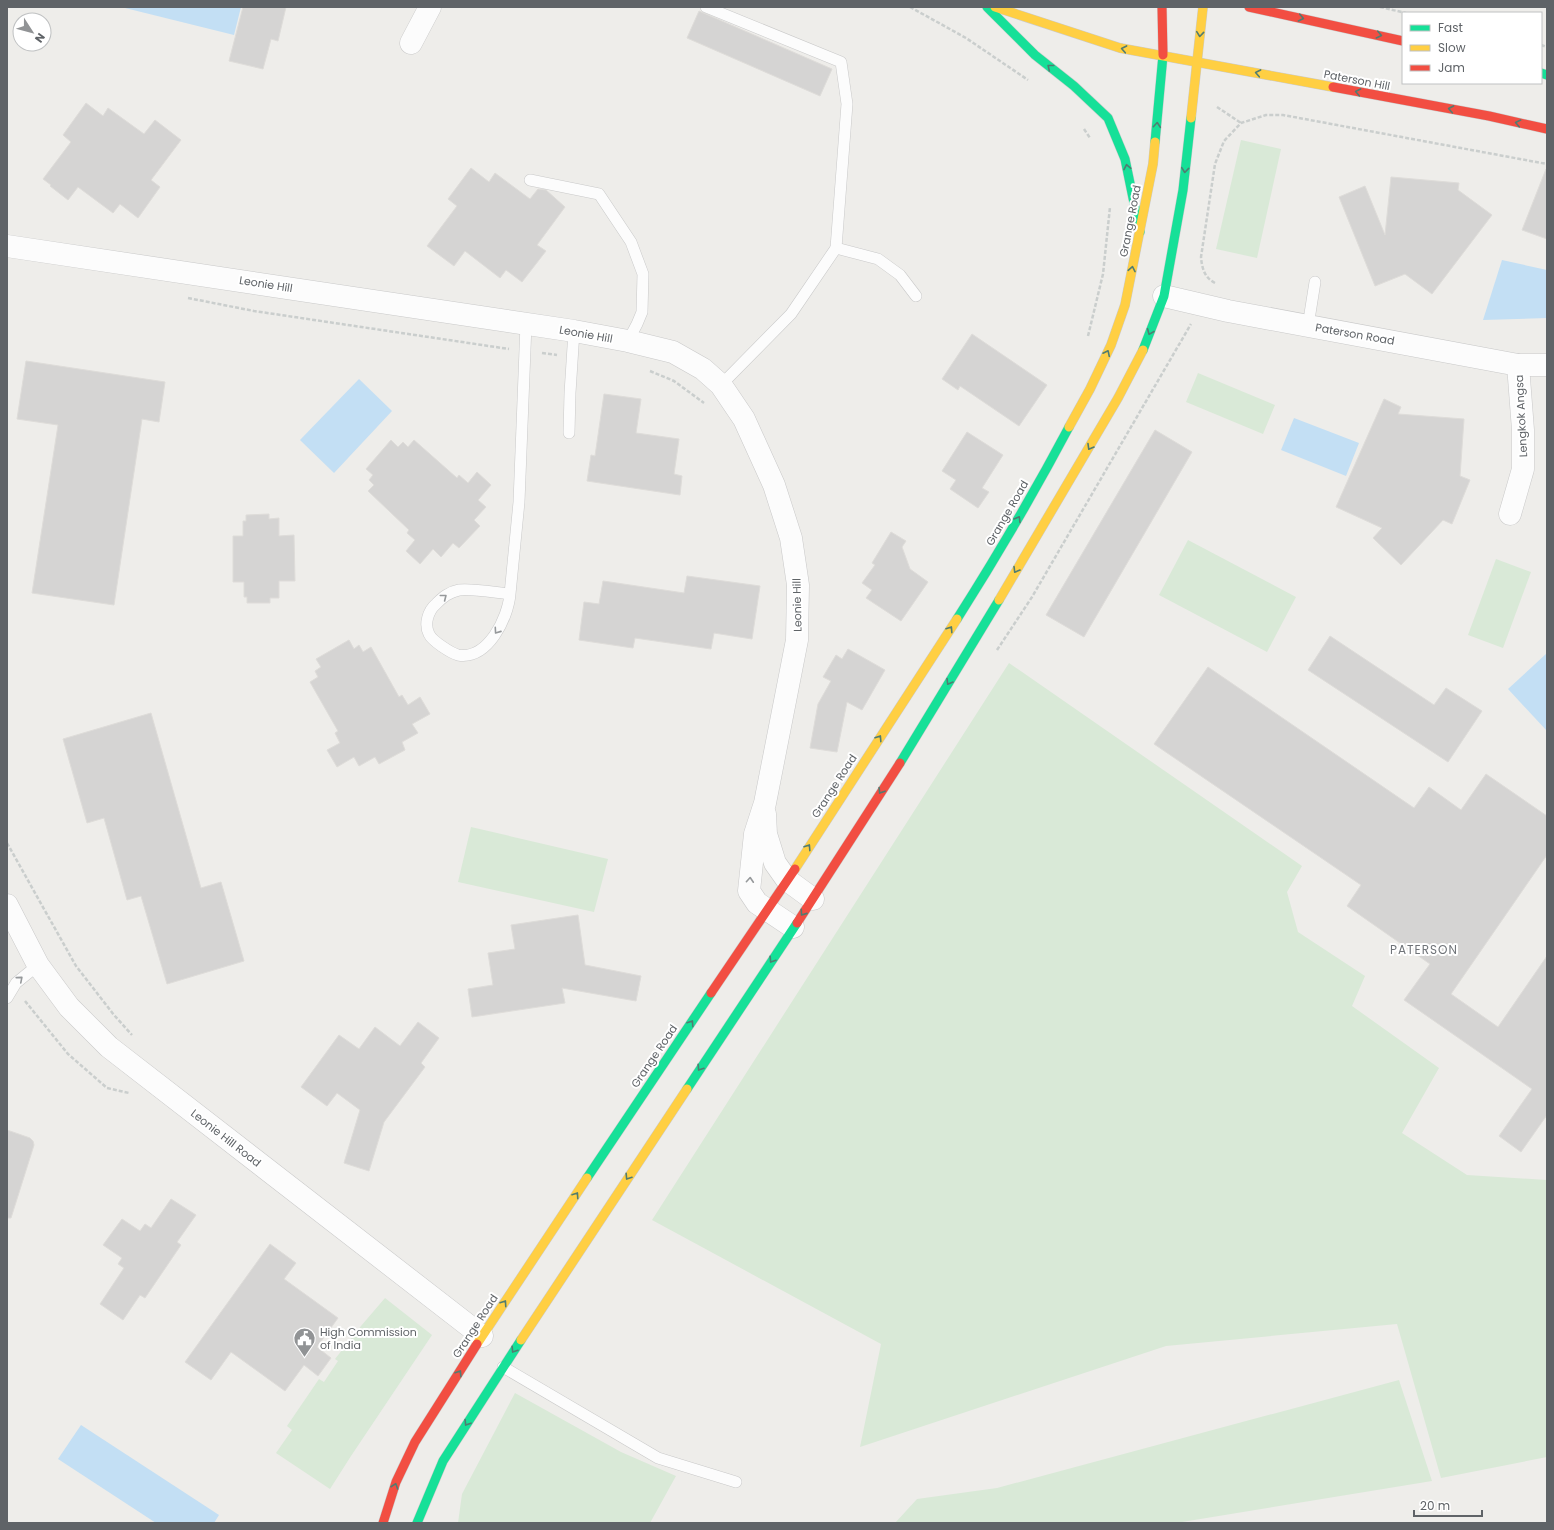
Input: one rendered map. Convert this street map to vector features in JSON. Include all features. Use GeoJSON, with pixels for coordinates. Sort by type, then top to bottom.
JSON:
{"type":"FeatureCollection","features":[{"type":"Feature","properties":{"kind":"main road"},"geometry":{"type":"LineString","coordinates":[[987,7],[1035,55],[1074,86],[1108,118],[1125,159],[1140,232]]}},
{"type":"Feature","properties":{"kind":"main road","name":"Paterson Hill"},"geometry":{"type":"LineString","coordinates":[[995,7],[1120,48],[1489,116],[1547,129]]}},
{"type":"Feature","properties":{"kind":"main road","name":"Grange Road"},"geometry":{"type":"LineString","coordinates":[[383,1523],[396,1482],[415,1442],[482,1336],[645,1090],[768,911],[987,572],[1032,496],[1090,388],[1111,345],[1125,305],[1153,164],[1163,56],[1162,7]]}},
{"type":"Feature","properties":{"kind":"main road"},"geometry":{"type":"LineString","coordinates":[[417,1523],[443,1462],[503,1367],[793,927],[813,899],[925,723],[1118,398],[1143,349],[1164,296],[1183,190],[1203,7]]}},
{"type":"Feature","properties":{"kind":"main road"},"geometry":{"type":"LineString","coordinates":[[1249,7],[1356,29],[1402,41]]}},
{"type":"Feature","properties":{"kind":"main road"},"geometry":{"type":"LineString","coordinates":[[1340,16],[1356,29]]}},
{"type":"Feature","properties":{"kind":"street"},"geometry":{"type":"LineString","coordinates":[[411,43],[430,7]]}},
{"type":"Feature","properties":{"kind":"street","name":"Leonie Hill"},"geometry":{"type":"LineString","coordinates":[[7,246],[574,331],[628,341],[673,352],[703,368],[721,385],[744,419],[774,485],[791,538],[798,585],[797,640],[765,803],[755,834],[749,891],[756,903],[793,927]]}},
{"type":"Feature","properties":{"kind":"street","name":"Paterson Road"},"geometry":{"type":"LineString","coordinates":[[1164,296],[1228,311],[1518,365],[1547,365]]}},
{"type":"Feature","properties":{"kind":"street","name":"Lengkok Angsa"},"geometry":{"type":"LineString","coordinates":[[1510,514],[1523,469],[1524,430],[1518,365]]}},
{"type":"Feature","properties":{"kind":"street","name":"Leonie Hill"},"geometry":{"type":"LineString","coordinates":[[765,803],[766,834],[775,862],[787,880],[813,899]]}},
{"type":"Feature","properties":{"kind":"street","name":"Leonie Hill Road"},"geometry":{"type":"LineString","coordinates":[[7,905],[38,964],[69,1007],[109,1047],[482,1336]]}},
{"type":"Feature","properties":{"kind":"lane"},"geometry":{"type":"LineString","coordinates":[[706,7],[841,62],[847,104],[836,248],[791,314],[721,385]]}},
{"type":"Feature","properties":{"kind":"lane"},"geometry":{"type":"LineString","coordinates":[[530,180],[599,194],[631,242],[643,274],[642,312],[628,341]]}},
{"type":"Feature","properties":{"kind":"lane"},"geometry":{"type":"LineString","coordinates":[[836,248],[878,259],[900,275],[916,296]]}},
{"type":"Feature","properties":{"kind":"lane"},"geometry":{"type":"LineString","coordinates":[[1308,326],[1315,282]]}},
{"type":"Feature","properties":{"kind":"lane"},"geometry":{"type":"LineString","coordinates":[[510,594],[461,590],[447,593],[431,608],[426,620],[429,634],[442,647],[458,655],[473,654],[487,645],[500,628],[509,604],[510,594],[518,502],[526,324]]}},
{"type":"Feature","properties":{"kind":"lane"},"geometry":{"type":"LineString","coordinates":[[569,433],[574,331]]}},
{"type":"Feature","properties":{"kind":"lane"},"geometry":{"type":"LineString","coordinates":[[7,998],[16,983],[38,964]]}},
{"type":"Feature","properties":{"kind":"lane"},"geometry":{"type":"LineString","coordinates":[[503,1367],[658,1458],[736,1482]]}},
{"type":"Feature","properties":{"kind":"path"},"geometry":{"type":"LineString","coordinates":[[910,7],[966,38],[1030,82]]}},
{"type":"Feature","properties":{"kind":"path"},"geometry":{"type":"LineString","coordinates":[[1380,7],[1402,12]]}},
{"type":"Feature","properties":{"kind":"path"},"geometry":{"type":"LineString","coordinates":[[1217,106],[1241,123],[1266,115],[1283,115],[1547,164]]}},
{"type":"Feature","properties":{"kind":"path"},"geometry":{"type":"LineString","coordinates":[[1083,128],[1093,144]]}},
{"type":"Feature","properties":{"kind":"path"},"geometry":{"type":"LineString","coordinates":[[1110,200],[1110,207]]}},
{"type":"Feature","properties":{"kind":"path"},"geometry":{"type":"LineString","coordinates":[[7,843],[76,966],[134,1037]]}},
{"type":"Feature","properties":{"kind":"green space"},"geometry":{"type":"Polygon","coordinates":[[[1241,140],[1281,149],[1257,258],[1216,249],[1241,140]]]}},
{"type":"Feature","properties":{"kind":"green space"},"geometry":{"type":"Polygon","coordinates":[[[1198,373],[1275,405],[1263,434],[1186,402],[1198,373]]]}},
{"type":"Feature","properties":{"kind":"green space"},"geometry":{"type":"Polygon","coordinates":[[[1188,540],[1296,597],[1267,652],[1159,595],[1188,540]]]}},
{"type":"Feature","properties":{"kind":"green space"},"geometry":{"type":"Polygon","coordinates":[[[1496,559],[1531,572],[1503,648],[1468,635],[1496,559]]]}},
{"type":"Feature","properties":{"kind":"green space"},"geometry":{"type":"Polygon","coordinates":[[[1009,663],[1302,866],[1287,892],[1298,932],[1365,976],[1352,1006],[1439,1068],[1402,1133],[1467,1175],[1547,1180],[1547,1457],[1441,1478],[1397,1324],[1166,1346],[860,1447],[881,1344],[652,1220],[1009,663]]]}},
{"type":"Feature","properties":{"kind":"green space"},"geometry":{"type":"Polygon","coordinates":[[[471,827],[608,859],[594,912],[458,882],[471,827]]]}},
{"type":"Feature","properties":{"kind":"green space"},"geometry":{"type":"Polygon","coordinates":[[[385,1298],[432,1335],[330,1489],[276,1453],[292,1430],[287,1426],[319,1379],[324,1382],[338,1361],[335,1359],[385,1298]]]}},
{"type":"Feature","properties":{"kind":"green space"},"geometry":{"type":"Polygon","coordinates":[[[1399,1380],[1432,1481],[1176,1523],[895,1523],[917,1499],[997,1488],[1399,1380]]]}},
{"type":"Feature","properties":{"kind":"green space"},"geometry":{"type":"Polygon","coordinates":[[[515,1393],[621,1452],[676,1476],[650,1523],[458,1523],[462,1494],[515,1393]]]}},
{"type":"Feature","properties":{"kind":"water"},"geometry":{"type":"Polygon","coordinates":[[[121,7],[241,7],[234,35],[121,7]]]}},
{"type":"Feature","properties":{"kind":"water"},"geometry":{"type":"Polygon","coordinates":[[[1502,260],[1547,270],[1547,318],[1483,320],[1502,260]]]}},
{"type":"Feature","properties":{"kind":"water"},"geometry":{"type":"Polygon","coordinates":[[[359,379],[392,411],[334,473],[300,440],[359,379]]]}},
{"type":"Feature","properties":{"kind":"water"},"geometry":{"type":"Polygon","coordinates":[[[1294,418],[1359,443],[1346,476],[1281,450],[1294,418]]]}},
{"type":"Feature","properties":{"kind":"water"},"geometry":{"type":"Polygon","coordinates":[[[1547,653],[1547,731],[1508,689],[1547,653]]]}},
{"type":"Feature","properties":{"kind":"water"},"geometry":{"type":"Polygon","coordinates":[[[81,1425],[219,1515],[214,1523],[156,1523],[58,1459],[81,1425]]]}},
{"type":"Feature","properties":{"kind":"building"},"geometry":{"type":"Polygon","coordinates":[[[243,7],[286,7],[278,41],[271,39],[263,69],[229,61],[243,7]]]}},
{"type":"Feature","properties":{"kind":"building"},"geometry":{"type":"Polygon","coordinates":[[[699,11],[832,69],[820,96],[687,38],[699,11]]]}},
{"type":"Feature","properties":{"kind":"building"},"geometry":{"type":"Polygon","coordinates":[[[86,103],[103,116],[108,108],[144,134],[155,120],[181,140],[151,180],[160,187],[138,218],[120,204],[113,213],[78,187],[68,200],[43,179],[71,142],[63,135],[86,103]]]}},
{"type":"Feature","properties":{"kind":"building"},"geometry":{"type":"Polygon","coordinates":[[[471,168],[489,182],[495,173],[530,199],[538,189],[546,190],[565,207],[537,245],[546,251],[522,282],[506,270],[500,278],[465,251],[454,266],[427,246],[457,206],[448,199],[471,168]]]}},
{"type":"Feature","properties":{"kind":"building"},"geometry":{"type":"Polygon","coordinates":[[[1547,169],[1547,239],[1522,230],[1547,169]]]}},
{"type":"Feature","properties":{"kind":"building"},"geometry":{"type":"Polygon","coordinates":[[[1391,177],[1459,183],[1458,190],[1492,215],[1432,294],[1405,274],[1375,286],[1339,197],[1365,186],[1385,235],[1391,177]]]}},
{"type":"Feature","properties":{"kind":"building"},"geometry":{"type":"Polygon","coordinates":[[[972,334],[1047,385],[1019,426],[960,386],[958,390],[942,379],[972,334]]]}},
{"type":"Feature","properties":{"kind":"building"},"geometry":{"type":"Polygon","coordinates":[[[26,361],[165,382],[159,422],[142,419],[114,605],[32,593],[58,425],[17,419],[26,361]]]}},
{"type":"Feature","properties":{"kind":"building"},"geometry":{"type":"Polygon","coordinates":[[[604,394],[641,399],[636,433],[679,439],[674,474],[682,476],[680,495],[587,481],[591,455],[595,456],[604,394]]]}},
{"type":"Feature","properties":{"kind":"building"},"geometry":{"type":"Polygon","coordinates":[[[1384,399],[1401,407],[1398,414],[1464,419],[1460,476],[1470,480],[1452,524],[1443,520],[1401,565],[1373,538],[1382,528],[1336,507],[1384,399]]]}},
{"type":"Feature","properties":{"kind":"building"},"geometry":{"type":"Polygon","coordinates":[[[1155,430],[1192,452],[1084,637],[1046,615],[1155,430]]]}},
{"type":"Feature","properties":{"kind":"building"},"geometry":{"type":"Polygon","coordinates":[[[967,432],[1003,455],[982,488],[989,492],[978,508],[950,489],[956,480],[942,471],[967,432]]]}},
{"type":"Feature","properties":{"kind":"building"},"geometry":{"type":"Polygon","coordinates":[[[391,440],[398,447],[403,442],[408,447],[414,440],[457,478],[459,475],[468,483],[477,472],[491,485],[478,500],[486,507],[474,520],[480,526],[459,548],[453,543],[441,557],[433,549],[420,564],[406,551],[415,540],[407,533],[409,530],[368,491],[374,485],[369,480],[373,475],[366,469],[391,440]]]}},
{"type":"Feature","properties":{"kind":"building"},"geometry":{"type":"Polygon","coordinates":[[[269,514],[269,519],[279,518],[279,536],[294,535],[295,581],[279,581],[279,598],[270,598],[270,603],[247,603],[247,597],[244,597],[244,582],[233,582],[233,536],[243,536],[243,521],[246,521],[246,515],[269,514]]]}},
{"type":"Feature","properties":{"kind":"building"},"geometry":{"type":"Polygon","coordinates":[[[891,532],[906,541],[902,547],[910,569],[928,582],[901,621],[866,598],[872,590],[862,583],[875,565],[872,563],[891,532]]]}},
{"type":"Feature","properties":{"kind":"building"},"geometry":{"type":"Polygon","coordinates":[[[687,576],[760,586],[752,639],[714,633],[711,649],[635,638],[633,648],[579,640],[584,602],[599,604],[603,581],[684,593],[687,576]]]}},
{"type":"Feature","properties":{"kind":"building"},"geometry":{"type":"Polygon","coordinates":[[[1330,636],[1434,705],[1446,688],[1482,711],[1448,762],[1308,670],[1330,636]]]}},
{"type":"Feature","properties":{"kind":"building"},"geometry":{"type":"Polygon","coordinates":[[[349,640],[354,649],[359,645],[363,652],[371,647],[399,697],[402,695],[408,705],[420,697],[430,714],[412,724],[418,733],[402,742],[405,750],[379,764],[375,757],[359,766],[354,757],[337,767],[327,750],[340,743],[335,733],[338,731],[310,682],[318,677],[315,671],[321,667],[316,659],[349,640]]]}},
{"type":"Feature","properties":{"kind":"building"},"geometry":{"type":"Polygon","coordinates":[[[848,649],[885,670],[862,710],[847,702],[837,752],[810,748],[818,704],[831,681],[823,677],[836,655],[842,659],[848,649]]]}},
{"type":"Feature","properties":{"kind":"building"},"geometry":{"type":"Polygon","coordinates":[[[1208,667],[1414,808],[1429,787],[1461,810],[1486,774],[1547,816],[1547,855],[1451,994],[1498,1027],[1547,956],[1547,1115],[1521,1152],[1499,1136],[1532,1089],[1404,1000],[1430,964],[1347,906],[1361,885],[1154,744],[1208,667]]]}},
{"type":"Feature","properties":{"kind":"building"},"geometry":{"type":"Polygon","coordinates":[[[151,713],[201,888],[221,882],[244,961],[167,984],[141,896],[127,900],[104,818],[87,823],[63,739],[151,713]]]}},
{"type":"Feature","properties":{"kind":"building"},"geometry":{"type":"Polygon","coordinates":[[[578,915],[585,965],[641,976],[636,1001],[562,988],[565,1003],[472,1017],[468,989],[493,985],[488,953],[515,949],[511,925],[578,915]]]}},
{"type":"Feature","properties":{"kind":"building"},"geometry":{"type":"Polygon","coordinates":[[[418,1022],[439,1038],[421,1063],[425,1067],[384,1122],[369,1171],[344,1163],[360,1110],[337,1093],[327,1106],[301,1087],[339,1035],[359,1049],[375,1027],[400,1046],[418,1022]]]}},
{"type":"Feature","properties":{"kind":"building"},"geometry":{"type":"Polygon","coordinates":[[[7,1130],[30,1138],[34,1145],[11,1218],[7,1218],[7,1130]]]}},
{"type":"Feature","properties":{"kind":"building"},"geometry":{"type":"Polygon","coordinates":[[[171,1199],[196,1215],[177,1242],[181,1245],[145,1298],[140,1295],[123,1320],[100,1304],[124,1268],[118,1264],[122,1258],[103,1245],[122,1219],[140,1231],[145,1224],[151,1228],[171,1199]]]}},
{"type":"Feature","properties":{"kind":"building"},"geometry":{"type":"Polygon","coordinates":[[[270,1244],[296,1263],[284,1279],[338,1318],[317,1347],[331,1358],[318,1376],[304,1365],[285,1391],[231,1352],[211,1380],[185,1362],[270,1244]]]}},
{"type":"Feature","properties":{"kind":"traffic: fast"},"geometry":{"type":"LineString","coordinates":[[987,7],[1035,55],[1074,86],[1108,118],[1125,159],[1140,232]]}},
{"type":"Feature","properties":{"kind":"traffic: fast"},"geometry":{"type":"LineString","coordinates":[[1155,142],[1163,55]]}},
{"type":"Feature","properties":{"kind":"traffic: fast"},"geometry":{"type":"LineString","coordinates":[[1542,73],[1547,75]]}},
{"type":"Feature","properties":{"kind":"traffic: fast"},"geometry":{"type":"LineString","coordinates":[[1143,350],[1164,296],[1183,190],[1191,118]]}},
{"type":"Feature","properties":{"kind":"traffic: fast"},"geometry":{"type":"LineString","coordinates":[[957,619],[1015,524],[1069,427]]}},
{"type":"Feature","properties":{"kind":"traffic: fast"},"geometry":{"type":"LineString","coordinates":[[900,763],[999,600]]}},
{"type":"Feature","properties":{"kind":"traffic: fast"},"geometry":{"type":"LineString","coordinates":[[687,1089],[797,923]]}},
{"type":"Feature","properties":{"kind":"traffic: fast"},"geometry":{"type":"LineString","coordinates":[[587,1178],[711,993]]}},
{"type":"Feature","properties":{"kind":"traffic: fast"},"geometry":{"type":"LineString","coordinates":[[417,1523],[443,1461],[521,1340]]}},
{"type":"Feature","properties":{"kind":"traffic: slow"},"geometry":{"type":"LineString","coordinates":[[995,7],[1120,48],[1333,87]]}},
{"type":"Feature","properties":{"kind":"traffic: slow"},"geometry":{"type":"LineString","coordinates":[[1197,62],[1203,7]]}},
{"type":"Feature","properties":{"kind":"traffic: slow"},"geometry":{"type":"LineString","coordinates":[[1191,118],[1197,62]]}},
{"type":"Feature","properties":{"kind":"traffic: slow"},"geometry":{"type":"LineString","coordinates":[[1069,427],[1090,389],[1111,345],[1125,305],[1153,164],[1155,142]]}},
{"type":"Feature","properties":{"kind":"traffic: slow"},"geometry":{"type":"LineString","coordinates":[[999,600],[1118,398],[1143,350]]}},
{"type":"Feature","properties":{"kind":"traffic: slow"},"geometry":{"type":"LineString","coordinates":[[795,869],[957,619]]}},
{"type":"Feature","properties":{"kind":"traffic: slow"},"geometry":{"type":"LineString","coordinates":[[521,1340],[687,1089]]}},
{"type":"Feature","properties":{"kind":"traffic: slow"},"geometry":{"type":"LineString","coordinates":[[477,1344],[587,1178]]}},
{"type":"Feature","properties":{"kind":"traffic: jam"},"geometry":{"type":"LineString","coordinates":[[1162,7],[1163,55]]}},
{"type":"Feature","properties":{"kind":"traffic: jam"},"geometry":{"type":"LineString","coordinates":[[1249,7],[1402,41]]}},
{"type":"Feature","properties":{"kind":"traffic: jam"},"geometry":{"type":"LineString","coordinates":[[1333,87],[1489,116],[1547,129]]}},
{"type":"Feature","properties":{"kind":"traffic: jam"},"geometry":{"type":"LineString","coordinates":[[797,923],[900,763]]}},
{"type":"Feature","properties":{"kind":"traffic: jam"},"geometry":{"type":"LineString","coordinates":[[711,993],[795,869]]}},
{"type":"Feature","properties":{"kind":"traffic: jam"},"geometry":{"type":"LineString","coordinates":[[383,1523],[396,1482],[415,1442],[477,1344]]}},
{"type":"Feature","properties":{"kind":"place","name":"High Commission of India"},"geometry":{"type":"Point","coordinates":[305,1358]}},
{"type":"Feature","properties":{"kind":"district","name":"PATERSON"},"geometry":{"type":"Point","coordinates":[1424,950]}}]}
